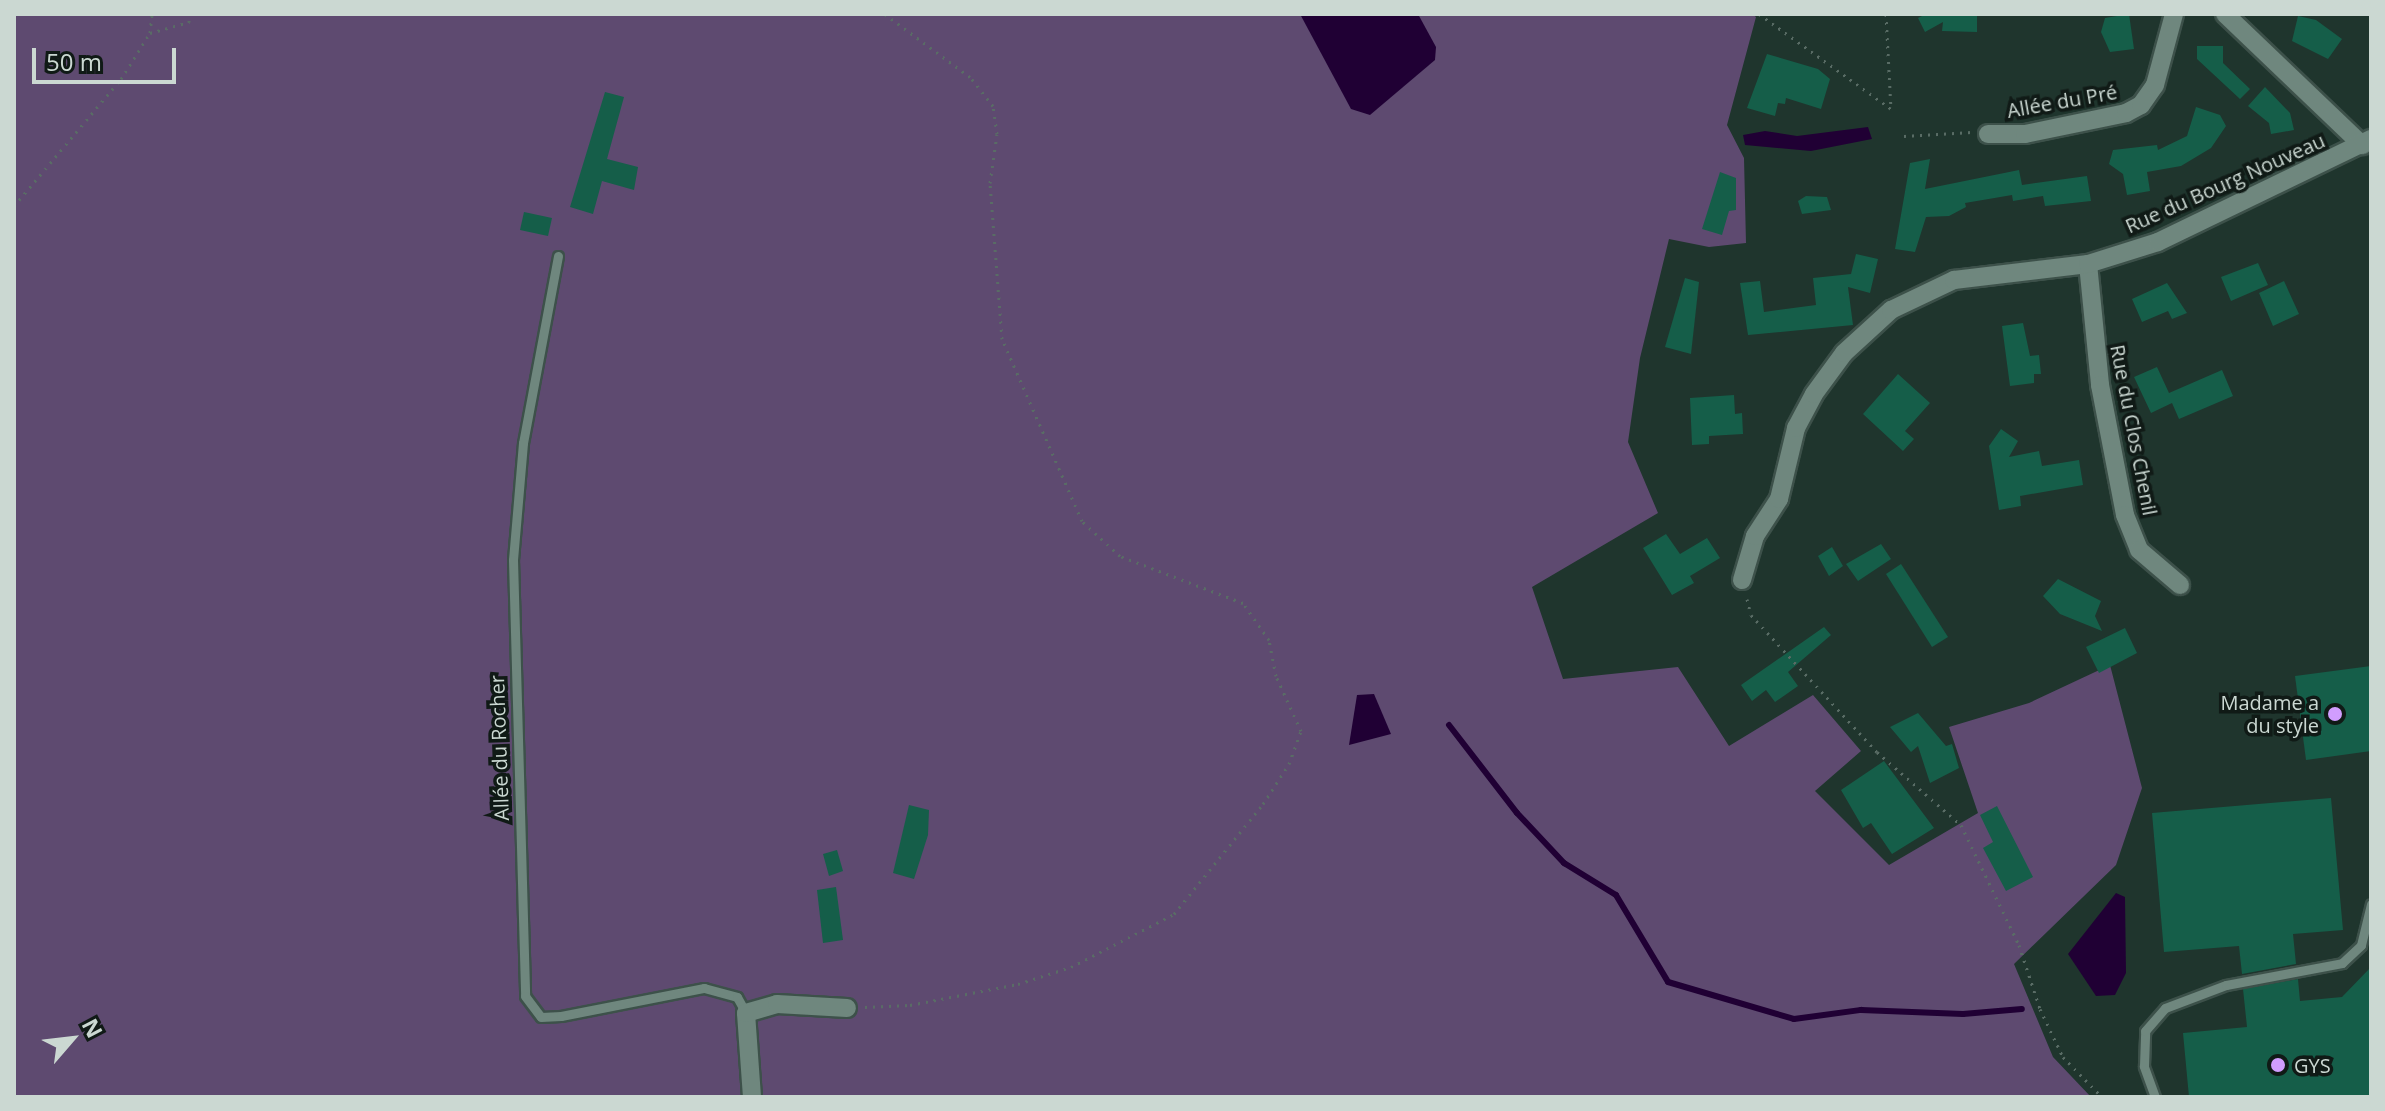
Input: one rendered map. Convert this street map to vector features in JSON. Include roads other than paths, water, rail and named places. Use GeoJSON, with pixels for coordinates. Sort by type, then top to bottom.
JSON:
{"type":"FeatureCollection","features":[{"type":"Feature","properties":{"kind":"street","name":"Allée du Pré"},"geometry":{"type":"LineString","coordinates":[[1988,134],[2025,134],[2126,113],[2141,105],[2155,85],[2174,14]]}},
{"type":"Feature","properties":{"kind":"street"},"geometry":{"type":"LineString","coordinates":[[2225,14],[2366,142]]}},
{"type":"Feature","properties":{"kind":"street","name":"Rue du Bourg Nouveau"},"geometry":{"type":"LineString","coordinates":[[1742,580],[1755,536],[1779,499],[1796,428],[1814,394],[1844,353],[1891,310],[1954,280],[2088,264],[2158,242],[2366,142]]}},
{"type":"Feature","properties":{"kind":"street","name":"Rue du Clos Chenil"},"geometry":{"type":"LineString","coordinates":[[2088,264],[2100,385],[2125,515],[2139,550],[2180,585]]}},
{"type":"Feature","properties":{"kind":"street"},"geometry":{"type":"LineString","coordinates":[[752,1097],[746,1013],[777,1004],[847,1008]]}},
{"type":"Feature","properties":{"kind":"lane","name":"Allée du Rocher"},"geometry":{"type":"LineString","coordinates":[[558,256],[523,443],[513,560],[525,996],[541,1017],[561,1016],[704,988],[737,997],[746,1013]]}},
{"type":"Feature","properties":{"kind":"lane"},"geometry":{"type":"LineString","coordinates":[[2155,1097],[2144,1066],[2145,1031],[2165,1008],[2226,985],[2342,963],[2361,945],[2371,904]]}},
{"type":"Feature","properties":{"kind":"waterway"},"geometry":{"type":"LineString","coordinates":[[1449,725],[1517,813],[1564,863],[1616,895],[1668,982],[1794,1019],[1861,1010],[1963,1014],[2022,1009]]}},
{"type":"Feature","properties":{"kind":"place","name":"Madame a du style"},"geometry":{"type":"Point","coordinates":[2335,714]}},
{"type":"Feature","properties":{"kind":"place","name":"GYS"},"geometry":{"type":"Point","coordinates":[2278,1065]}}]}
